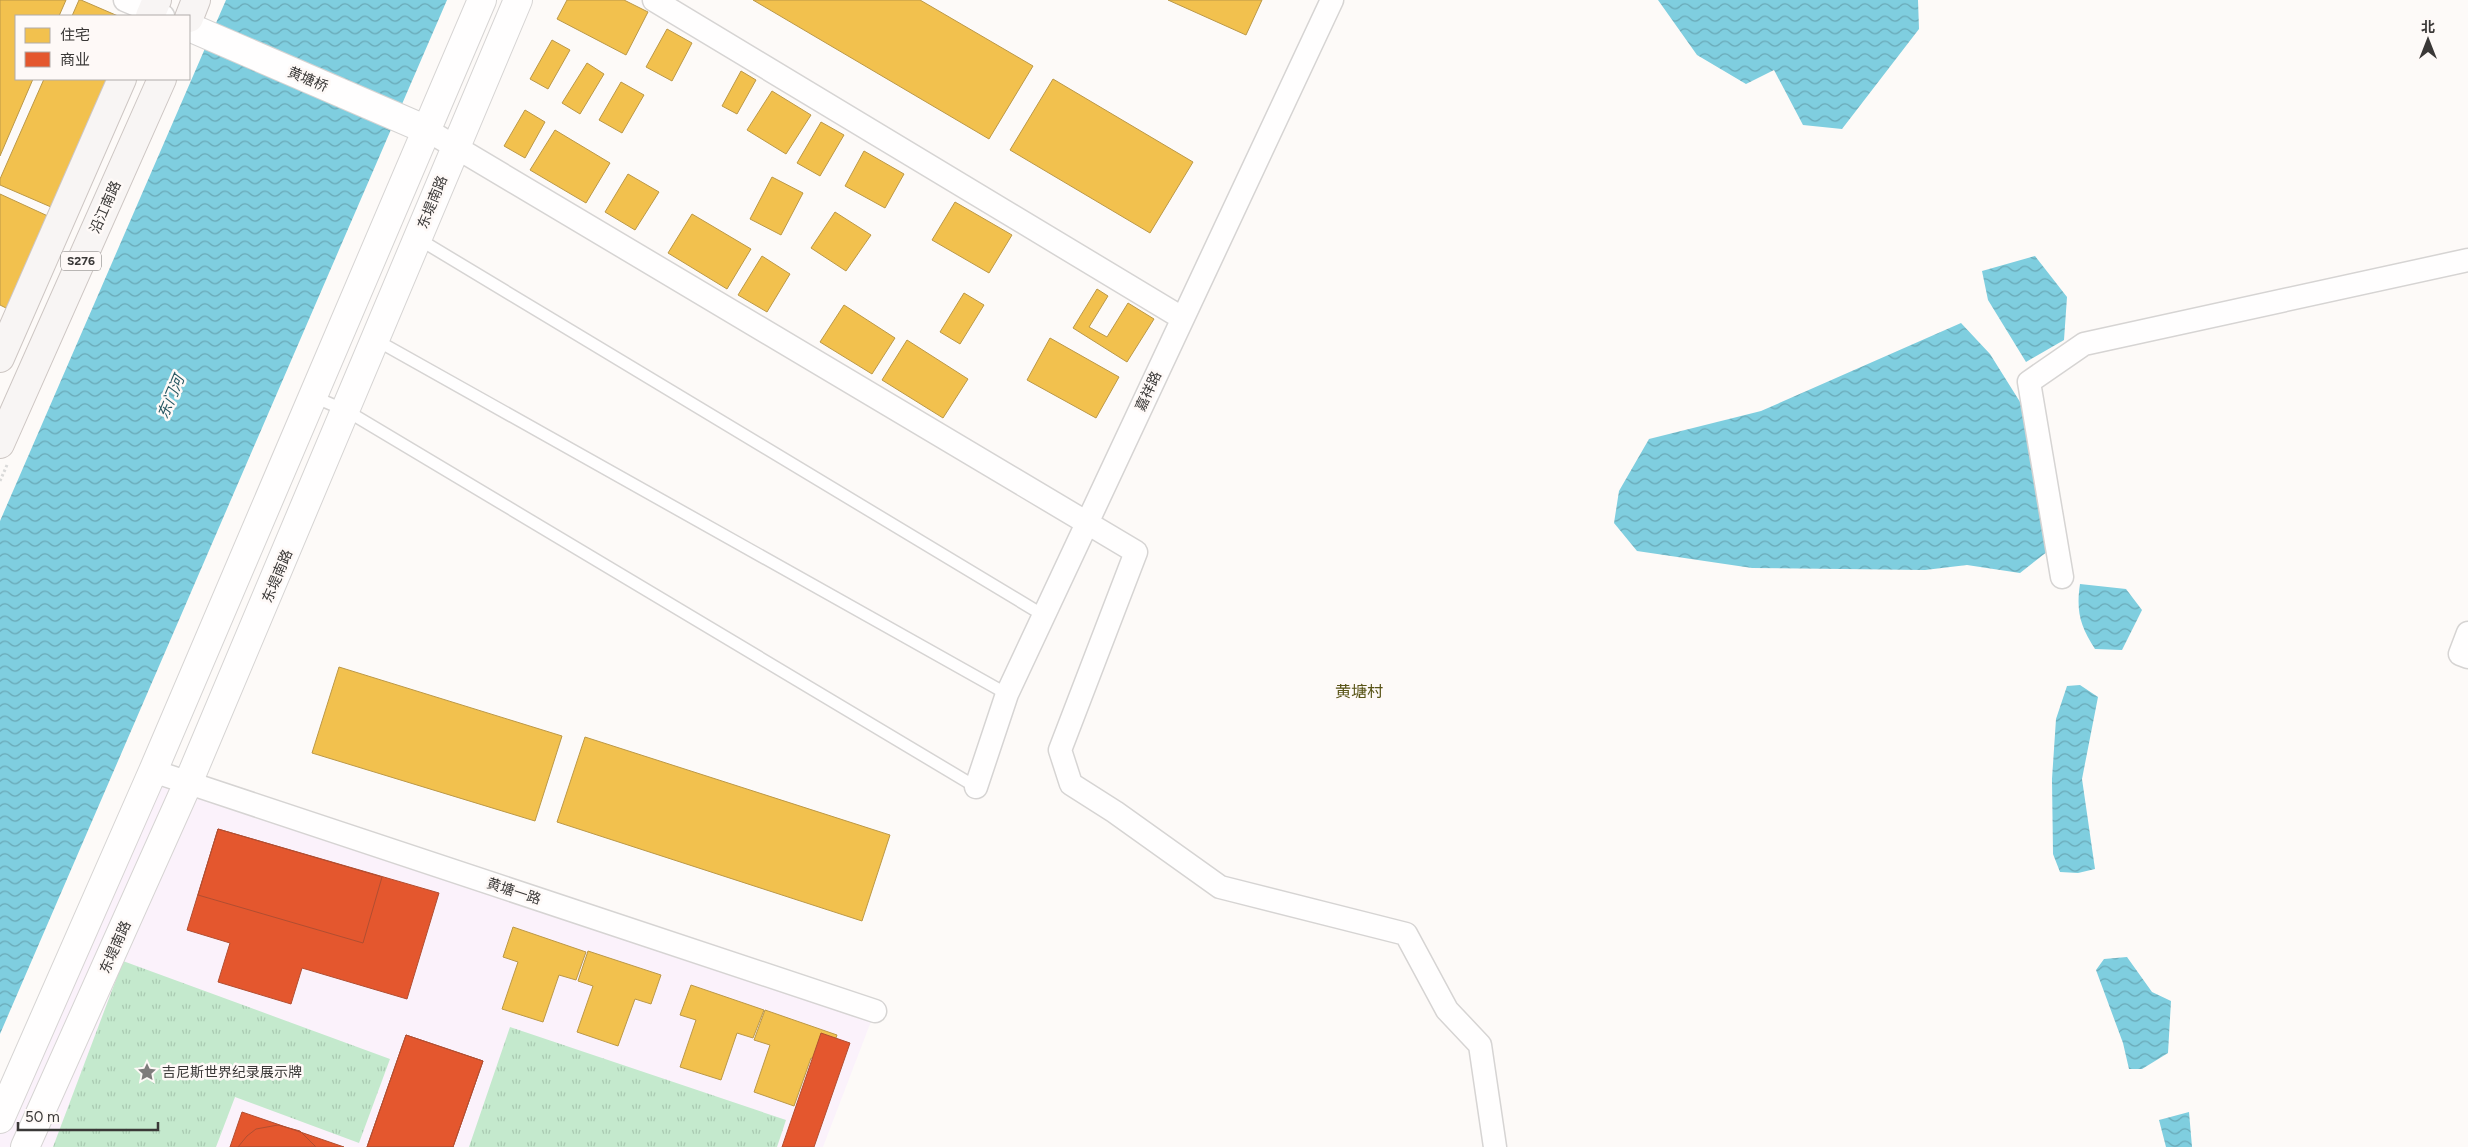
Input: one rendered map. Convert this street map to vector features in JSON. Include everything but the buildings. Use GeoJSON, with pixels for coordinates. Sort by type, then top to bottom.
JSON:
{"type":"FeatureCollection","features":[{"type":"Feature","properties":{"kind":"main road"},"geometry":{"type":"LineString","coordinates":[[190,15],[196,0]]}},
{"type":"Feature","properties":{"kind":"main road"},"geometry":{"type":"LineString","coordinates":[[0,1119],[152,771],[482,0]]}},
{"type":"Feature","properties":{"kind":"main road","name":"东堤南路"},"geometry":{"type":"LineString","coordinates":[[25,1147],[188,783],[347,411],[417,238],[518,0]]}},
{"type":"Feature","properties":{"kind":"main road","name":"黄塘桥"},"geometry":{"type":"LineString","coordinates":[[190,28],[427,130]]}},
{"type":"Feature","properties":{"kind":"main road","name":"S276"},"geometry":{"type":"LineString","coordinates":[[0,358],[122,80]]}},
{"type":"Feature","properties":{"kind":"main road","name":"沿江南路"},"geometry":{"type":"LineString","coordinates":[[0,444],[162,80]]}},
{"type":"Feature","properties":{"kind":"street"},"geometry":{"type":"LineString","coordinates":[[125,0],[155,11]]}},
{"type":"Feature","properties":{"kind":"street"},"geometry":{"type":"LineString","coordinates":[[654,0],[1182,318]]}},
{"type":"Feature","properties":{"kind":"street","name":"嘉祥路"},"geometry":{"type":"LineString","coordinates":[[976,786],[1007,694],[1332,0]]}},
{"type":"Feature","properties":{"kind":"street"},"geometry":{"type":"LineString","coordinates":[[427,130],[1136,552],[1060,750],[1071,784],[1116,812],[1220,887],[1406,934],[1447,1010],[1480,1045],[1495,1147]]}},
{"type":"Feature","properties":{"kind":"street"},"geometry":{"type":"LineString","coordinates":[[2062,577],[2029,382],[2084,344],[2468,260]]}},
{"type":"Feature","properties":{"kind":"street"},"geometry":{"type":"LineString","coordinates":[[2464,655],[2468,633]]}},
{"type":"Feature","properties":{"kind":"street","name":"黄塘一路"},"geometry":{"type":"LineString","coordinates":[[152,771],[876,1011]]}},
{"type":"Feature","properties":{"kind":"lane"},"geometry":{"type":"LineString","coordinates":[[417,238],[1043,615]]}},
{"type":"Feature","properties":{"kind":"lane"},"geometry":{"type":"LineString","coordinates":[[376,340],[1007,694]]}},
{"type":"Feature","properties":{"kind":"lane"},"geometry":{"type":"LineString","coordinates":[[312,395],[347,411],[976,786]]}},
{"type":"Feature","properties":{"kind":"shaded area"},"geometry":{"type":"Polygon","coordinates":[[[153,771],[875,1011],[823,1147],[0,1147],[0,1119],[153,771]]]}},
{"type":"Feature","properties":{"kind":"green space"},"geometry":{"type":"Polygon","coordinates":[[[123,961],[390,1059],[359,1143],[235,1097],[216,1147],[53,1147],[123,961]]]}},
{"type":"Feature","properties":{"kind":"green space"},"geometry":{"type":"Polygon","coordinates":[[[510,1027],[786,1120],[777,1147],[469,1147],[510,1027]]]}},
{"type":"Feature","properties":{"kind":"water","name":"东门河"},"geometry":{"type":"Polygon","coordinates":[[[226,0],[447,0],[0,1034],[0,521],[226,0]]]}},
{"type":"Feature","properties":{"kind":"water"},"geometry":{"type":"Polygon","coordinates":[[[1658,0],[1918,0],[1919,29],[1842,129],[1803,125],[1774,70],[1746,84],[1697,55],[1658,0]]]}},
{"type":"Feature","properties":{"kind":"water"},"geometry":{"type":"Polygon","coordinates":[[[2035,256],[2067,297],[2064,340],[2026,362],[1988,300],[1982,271],[2035,256]]]}},
{"type":"Feature","properties":{"kind":"water"},"geometry":{"type":"Polygon","coordinates":[[[1961,323],[1990,354],[2037,429],[2057,544],[2020,573],[1967,565],[1925,570],[1752,568],[1637,551],[1614,523],[1619,491],[1649,439],[1761,411],[1961,323]]]}},
{"type":"Feature","properties":{"kind":"water"},"geometry":{"type":"Polygon","coordinates":[[[2080,584],[2126,589],[2142,610],[2122,650],[2095,649],[2080,618],[2080,584]]]}},
{"type":"Feature","properties":{"kind":"water"},"geometry":{"type":"Polygon","coordinates":[[[2080,685],[2098,697],[2082,779],[2095,869],[2078,873],[2060,872],[2053,854],[2052,779],[2056,719],[2067,686],[2080,685]]]}},
{"type":"Feature","properties":{"kind":"water"},"geometry":{"type":"Polygon","coordinates":[[[2127,957],[2152,992],[2171,1001],[2168,1053],[2142,1069],[2129,1069],[2123,1043],[2096,970],[2104,959],[2127,957]]]}},
{"type":"Feature","properties":{"kind":"water"},"geometry":{"type":"Polygon","coordinates":[[[2189,1112],[2192,1147],[2166,1147],[2159,1120],[2189,1112]]]}},
{"type":"Feature","properties":{"kind":"place","name":"吉尼斯世界纪录展示牌"},"geometry":{"type":"Point","coordinates":[147,1072]}},
{"type":"Feature","properties":{"kind":"district","name":"黄塘村"},"geometry":{"type":"Point","coordinates":[1359,691]}}]}
